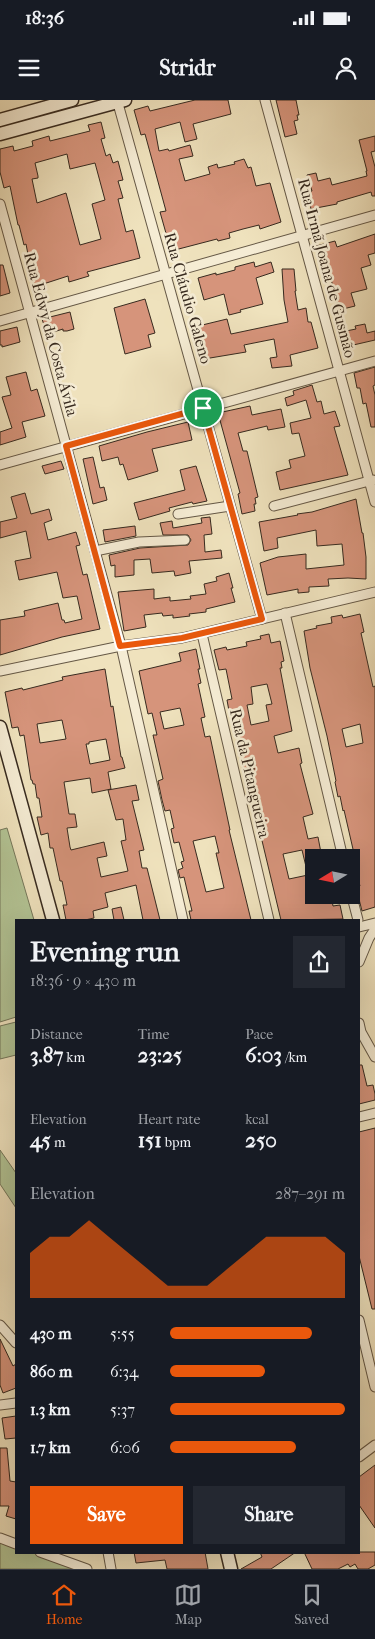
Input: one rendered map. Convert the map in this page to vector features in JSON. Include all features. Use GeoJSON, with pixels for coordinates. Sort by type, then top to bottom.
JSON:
{"type":"FeatureCollection","features":[{"type":"Feature","properties":{"kind":"main road"},"geometry":{"type":"LineString","coordinates":[[0,120],[72,100]]}},
{"type":"Feature","properties":{"kind":"main road"},"geometry":{"type":"LineString","coordinates":[[0,134],[120,101]]}},
{"type":"Feature","properties":{"kind":"main road"},"geometry":{"type":"LineString","coordinates":[[0,727],[53,919]]}},
{"type":"Feature","properties":{"kind":"main road"},"geometry":{"type":"LineString","coordinates":[[227,1554],[231,1569]]}},
{"type":"Feature","properties":{"kind":"street","name":"Rua Irmã Joana de Gusmão"},"geometry":{"type":"LineString","coordinates":[[265,100],[339,371],[372,480],[375,502]]}},
{"type":"Feature","properties":{"kind":"street","name":"Rua Cláudio Galeno"},"geometry":{"type":"LineString","coordinates":[[120,101],[262,619]]}},
{"type":"Feature","properties":{"kind":"street","name":"Rua Edwy da Costa Ávila"},"geometry":{"type":"LineString","coordinates":[[0,204],[120,646],[183,919]]}},
{"type":"Feature","properties":{"kind":"street"},"geometry":{"type":"LineString","coordinates":[[0,321],[375,215]]}},
{"type":"Feature","properties":{"kind":"street"},"geometry":{"type":"LineString","coordinates":[[0,465],[375,361]]}},
{"type":"Feature","properties":{"kind":"street"},"geometry":{"type":"LineString","coordinates":[[274,506],[372,480]]}},
{"type":"Feature","properties":{"kind":"street"},"geometry":{"type":"LineString","coordinates":[[178,514],[230,506]]}},
{"type":"Feature","properties":{"kind":"street"},"geometry":{"type":"LineString","coordinates":[[95,551],[139,542],[185,540]]}},
{"type":"Feature","properties":{"kind":"street"},"geometry":{"type":"LineString","coordinates":[[0,671],[120,646],[202,634],[375,592]]}},
{"type":"Feature","properties":{"kind":"street"},"geometry":{"type":"LineString","coordinates":[[285,613],[341,849]]}},
{"type":"Feature","properties":{"kind":"street","name":"Rua da Pitangueira"},"geometry":{"type":"LineString","coordinates":[[202,634],[269,919]]}},
{"type":"Feature","properties":{"kind":"street"},"geometry":{"type":"LineString","coordinates":[[354,904],[358,919]]}},
{"type":"Feature","properties":{"kind":"street"},"geometry":{"type":"LineString","coordinates":[[360,926],[375,923]]}},
{"type":"Feature","properties":{"kind":"street"},"geometry":{"type":"LineString","coordinates":[[360,960],[375,929]]}},
{"type":"Feature","properties":{"kind":"street"},"geometry":{"type":"LineString","coordinates":[[360,1028],[375,1056]]}},
{"type":"Feature","properties":{"kind":"street"},"geometry":{"type":"LineString","coordinates":[[360,1117],[375,1113]]}},
{"type":"Feature","properties":{"kind":"street"},"geometry":{"type":"LineString","coordinates":[[360,1324],[375,1387]]}},
{"type":"Feature","properties":{"kind":"street"},"geometry":{"type":"LineString","coordinates":[[0,1325],[15,1342]]}},
{"type":"Feature","properties":{"kind":"street"},"geometry":{"type":"LineString","coordinates":[[0,1405],[15,1403]]}},
{"type":"Feature","properties":{"kind":"street"},"geometry":{"type":"LineString","coordinates":[[360,1456],[375,1445]]}},
{"type":"Feature","properties":{"kind":"street"},"geometry":{"type":"LineString","coordinates":[[0,1538],[15,1544]]}},
{"type":"Feature","properties":{"kind":"street"},"geometry":{"type":"LineString","coordinates":[[45,1554],[86,1569]]}},
{"type":"Feature","properties":{"kind":"street"},"geometry":{"type":"LineString","coordinates":[[108,1554],[111,1569]]}},
{"type":"Feature","properties":{"kind":"green space"},"geometry":{"type":"Polygon","coordinates":[[[7,828],[34,919],[15,919],[15,1017],[0,1022],[0,830],[7,828]]]}},
{"type":"Feature","properties":{"kind":"green space"},"geometry":{"type":"Polygon","coordinates":[[[15,1022],[15,1055],[0,1059],[0,1026],[15,1022]]]}},
{"type":"Feature","properties":{"kind":"green space"},"geometry":{"type":"Polygon","coordinates":[[[0,1150],[15,1172],[15,1206],[0,1184],[0,1150]]]}},
{"type":"Feature","properties":{"kind":"green space"},"geometry":{"type":"Polygon","coordinates":[[[0,1538],[15,1544],[15,1554],[44,1554],[87,1569],[0,1569],[0,1538]]]}},
{"type":"Feature","properties":{"kind":"building"},"geometry":{"type":"Polygon","coordinates":[[[195,100],[228,100],[231,114],[193,124],[197,139],[185,142],[180,122],[155,129],[159,151],[168,149],[169,151],[190,145],[193,156],[179,159],[185,181],[210,174],[208,167],[217,164],[218,168],[235,164],[234,162],[244,159],[248,168],[251,167],[256,186],[270,183],[281,222],[260,229],[259,225],[243,229],[229,233],[230,238],[218,241],[217,239],[171,251],[160,212],[166,211],[145,134],[141,135],[134,110],[148,106],[150,111],[195,100]]]}},
{"type":"Feature","properties":{"kind":"building"},"geometry":{"type":"Polygon","coordinates":[[[276,100],[296,100],[299,115],[297,115],[298,120],[294,121],[297,134],[285,137],[276,100]]]}},
{"type":"Feature","properties":{"kind":"building"},"geometry":{"type":"Polygon","coordinates":[[[101,122],[105,138],[101,139],[106,156],[110,154],[113,163],[118,161],[123,180],[118,181],[123,198],[118,199],[126,232],[133,230],[140,258],[87,272],[89,276],[69,282],[68,276],[34,287],[28,265],[30,265],[26,244],[24,245],[18,225],[10,186],[4,188],[0,172],[0,149],[13,146],[14,151],[33,146],[32,141],[49,136],[50,141],[90,131],[88,125],[101,122]],[[67,154],[35,163],[38,178],[32,179],[37,203],[66,193],[80,245],[101,239],[92,204],[105,200],[95,163],[70,169],[67,154]]]}},
{"type":"Feature","properties":{"kind":"building"},"geometry":{"type":"Polygon","coordinates":[[[375,136],[375,151],[371,152],[375,167],[375,196],[372,196],[371,192],[337,202],[337,204],[311,209],[307,192],[312,191],[307,175],[316,173],[318,181],[330,178],[332,185],[367,176],[359,140],[375,136]]]}},
{"type":"Feature","properties":{"kind":"building"},"geometry":{"type":"Polygon","coordinates":[[[375,234],[375,253],[368,255],[371,265],[361,268],[367,289],[351,293],[355,306],[339,310],[331,279],[322,254],[318,255],[316,246],[335,241],[337,247],[375,234]]]}},
{"type":"Feature","properties":{"kind":"building"},"geometry":{"type":"Polygon","coordinates":[[[254,262],[255,267],[271,262],[274,272],[256,278],[263,304],[229,315],[224,294],[204,300],[198,278],[235,270],[235,267],[254,262]]]}},
{"type":"Feature","properties":{"kind":"building"},"geometry":{"type":"Polygon","coordinates":[[[0,265],[3,265],[10,293],[0,296],[0,265]]]}},
{"type":"Feature","properties":{"kind":"building"},"geometry":{"type":"Polygon","coordinates":[[[282,269],[294,269],[298,310],[306,308],[308,322],[311,322],[318,348],[290,355],[292,366],[272,368],[270,358],[277,357],[274,339],[244,345],[246,352],[204,359],[202,352],[200,352],[194,327],[227,319],[231,334],[288,322],[282,269]]]}},
{"type":"Feature","properties":{"kind":"building"},"geometry":{"type":"Polygon","coordinates":[[[145,299],[155,333],[148,335],[151,347],[125,354],[114,308],[145,299]]]}},
{"type":"Feature","properties":{"kind":"building"},"geometry":{"type":"Polygon","coordinates":[[[70,312],[74,329],[63,331],[63,329],[47,334],[42,319],[70,312]]]}},
{"type":"Feature","properties":{"kind":"building"},"geometry":{"type":"Polygon","coordinates":[[[365,324],[367,333],[375,331],[375,340],[349,346],[346,331],[356,329],[355,326],[365,324]]]}},
{"type":"Feature","properties":{"kind":"building"},"geometry":{"type":"Polygon","coordinates":[[[17,327],[20,342],[2,347],[0,345],[0,331],[17,327]]]}},
{"type":"Feature","properties":{"kind":"building"},"geometry":{"type":"Polygon","coordinates":[[[375,367],[375,385],[373,386],[375,395],[375,427],[371,427],[366,403],[363,404],[360,388],[357,388],[354,373],[375,367]]]}},
{"type":"Feature","properties":{"kind":"building"},"geometry":{"type":"Polygon","coordinates":[[[26,372],[31,391],[37,389],[45,416],[22,422],[26,437],[0,445],[0,432],[12,428],[2,397],[11,395],[6,377],[26,372]]]}},
{"type":"Feature","properties":{"kind":"building"},"geometry":{"type":"Polygon","coordinates":[[[312,385],[317,402],[321,401],[324,414],[335,411],[340,426],[334,427],[348,475],[280,490],[276,472],[291,468],[289,460],[305,456],[299,433],[292,434],[290,423],[311,418],[306,400],[287,406],[285,398],[294,395],[293,391],[312,385]]]}},
{"type":"Feature","properties":{"kind":"building"},"geometry":{"type":"Polygon","coordinates":[[[250,406],[252,415],[281,409],[285,427],[268,430],[267,426],[238,433],[243,451],[247,451],[258,497],[255,498],[255,511],[242,514],[238,494],[240,493],[218,413],[250,406]]]}},
{"type":"Feature","properties":{"kind":"building"},"geometry":{"type":"Polygon","coordinates":[[[188,422],[192,440],[152,449],[158,471],[128,480],[123,464],[120,465],[118,457],[102,461],[99,446],[188,422]]]}},
{"type":"Feature","properties":{"kind":"building"},"geometry":{"type":"Polygon","coordinates":[[[93,457],[100,488],[104,487],[107,500],[93,504],[83,459],[93,457]]]}},
{"type":"Feature","properties":{"kind":"building"},"geometry":{"type":"Polygon","coordinates":[[[61,461],[64,469],[45,474],[42,466],[61,461]]]}},
{"type":"Feature","properties":{"kind":"building"},"geometry":{"type":"Polygon","coordinates":[[[196,466],[207,501],[193,504],[192,502],[169,508],[170,511],[139,520],[134,503],[185,490],[180,470],[196,466]]]}},
{"type":"Feature","properties":{"kind":"building"},"geometry":{"type":"Polygon","coordinates":[[[25,493],[31,514],[49,509],[52,520],[44,523],[48,540],[76,532],[80,545],[76,546],[83,575],[87,574],[100,629],[62,637],[0,655],[0,620],[25,616],[24,611],[58,603],[62,620],[65,623],[82,619],[77,596],[63,598],[57,572],[19,580],[15,561],[31,558],[26,531],[0,538],[0,522],[17,518],[11,497],[25,493]]]}},
{"type":"Feature","properties":{"kind":"building"},"geometry":{"type":"Polygon","coordinates":[[[356,499],[366,557],[366,579],[328,579],[329,586],[309,587],[309,592],[298,593],[298,589],[267,595],[260,563],[278,557],[306,554],[306,569],[344,565],[342,544],[317,546],[316,530],[277,538],[278,548],[264,551],[259,522],[312,512],[356,499]]]}},
{"type":"Feature","properties":{"kind":"building"},"geometry":{"type":"Polygon","coordinates":[[[210,517],[212,534],[204,535],[205,552],[221,550],[222,558],[189,561],[191,573],[175,576],[174,571],[152,573],[150,559],[134,560],[134,575],[115,577],[115,565],[111,566],[109,555],[140,548],[188,545],[191,540],[188,535],[163,535],[160,523],[172,521],[173,528],[202,523],[201,518],[210,517]]]}},
{"type":"Feature","properties":{"kind":"building"},"geometry":{"type":"Polygon","coordinates":[[[135,526],[136,536],[105,542],[103,530],[135,526]]]}},
{"type":"Feature","properties":{"kind":"building"},"geometry":{"type":"Polygon","coordinates":[[[229,573],[235,602],[206,609],[206,612],[189,614],[190,616],[173,618],[173,615],[163,616],[162,613],[144,615],[146,627],[124,631],[118,592],[154,589],[154,599],[170,597],[170,601],[191,599],[190,596],[206,594],[204,584],[217,581],[216,577],[229,573]]]}},
{"type":"Feature","properties":{"kind":"building"},"geometry":{"type":"Polygon","coordinates":[[[360,614],[364,632],[361,633],[373,687],[375,686],[375,907],[362,911],[360,903],[360,849],[353,849],[340,796],[338,797],[327,736],[310,668],[304,631],[317,628],[316,626],[332,623],[331,617],[342,615],[343,618],[360,614]],[[360,724],[342,729],[346,747],[363,743],[360,724]]]}},
{"type":"Feature","properties":{"kind":"building"},"geometry":{"type":"Polygon","coordinates":[[[269,634],[271,643],[280,641],[284,661],[281,662],[282,668],[280,668],[292,731],[274,736],[278,753],[299,748],[302,763],[300,764],[313,814],[303,817],[308,839],[318,837],[320,849],[305,849],[305,862],[302,850],[283,854],[289,879],[305,876],[305,904],[340,905],[343,919],[281,919],[248,782],[246,782],[236,726],[231,710],[229,711],[227,700],[232,699],[226,669],[219,670],[214,650],[226,647],[227,650],[247,646],[246,642],[261,639],[260,636],[269,634]],[[267,684],[251,687],[253,704],[247,705],[251,725],[269,721],[266,705],[272,704],[267,684]]]}},
{"type":"Feature","properties":{"kind":"building"},"geometry":{"type":"Polygon","coordinates":[[[196,649],[201,683],[198,684],[205,717],[201,718],[205,737],[210,736],[229,830],[251,919],[191,919],[189,911],[192,911],[184,877],[180,878],[178,870],[183,868],[181,862],[184,861],[179,842],[174,843],[171,829],[174,828],[170,810],[165,811],[162,800],[158,781],[163,779],[153,735],[157,735],[152,713],[148,714],[139,671],[181,661],[179,653],[196,649]],[[180,708],[160,712],[164,729],[184,725],[180,708]],[[215,836],[193,841],[206,892],[224,888],[216,853],[219,853],[215,836]]]}},
{"type":"Feature","properties":{"kind":"building"},"geometry":{"type":"Polygon","coordinates":[[[105,669],[121,757],[125,768],[108,772],[111,789],[92,793],[90,778],[64,782],[69,814],[75,814],[77,827],[67,828],[71,850],[104,842],[107,856],[97,858],[101,877],[128,871],[121,841],[126,840],[123,819],[116,820],[108,790],[136,785],[139,800],[132,801],[144,850],[139,851],[142,868],[147,868],[160,919],[143,919],[136,885],[105,893],[108,907],[93,911],[94,918],[66,919],[63,905],[67,905],[53,848],[50,848],[48,833],[41,835],[37,817],[42,817],[39,798],[37,798],[35,784],[31,780],[24,735],[20,736],[18,727],[12,728],[5,692],[22,688],[23,690],[63,680],[62,677],[105,669]],[[62,720],[37,724],[40,743],[66,739],[62,720]],[[106,739],[86,744],[90,764],[110,760],[106,739]]]}},
{"type":"Feature","properties":{"kind":"building"},"geometry":{"type":"Polygon","coordinates":[[[121,907],[124,919],[114,919],[112,909],[121,907]]]}},
{"type":"Feature","properties":{"kind":"building"},"geometry":{"type":"Polygon","coordinates":[[[360,1065],[362,1065],[367,1086],[373,1085],[375,1100],[360,1104],[360,1065]]]}},
{"type":"Feature","properties":{"kind":"building"},"geometry":{"type":"Polygon","coordinates":[[[375,1128],[375,1309],[372,1309],[360,1260],[360,1132],[375,1128]]]}},
{"type":"Feature","properties":{"kind":"building"},"geometry":{"type":"Polygon","coordinates":[[[0,1339],[13,1366],[15,1365],[15,1388],[3,1393],[0,1385],[0,1339]]]}},
{"type":"Feature","properties":{"kind":"building"},"geometry":{"type":"Polygon","coordinates":[[[15,1416],[15,1438],[5,1439],[2,1418],[15,1416]]]}},
{"type":"Feature","properties":{"kind":"building"},"geometry":{"type":"Polygon","coordinates":[[[0,1448],[7,1448],[10,1481],[15,1482],[15,1519],[6,1516],[9,1506],[0,1506],[0,1448]]]}},
{"type":"Feature","properties":{"kind":"building"},"geometry":{"type":"Polygon","coordinates":[[[375,1465],[375,1528],[360,1506],[360,1476],[375,1465]]]}},
{"type":"Feature","properties":{"kind":"building"},"geometry":{"type":"Polygon","coordinates":[[[360,1552],[375,1552],[375,1565],[368,1569],[358,1569],[355,1564],[350,1567],[348,1564],[338,1569],[312,1569],[305,1554],[360,1554],[360,1552]]]}},
{"type":"Feature","properties":{"kind":"building"},"geometry":{"type":"Polygon","coordinates":[[[134,1554],[205,1554],[208,1569],[167,1569],[165,1560],[136,1563],[134,1554]]]}},
{"type":"Feature","properties":{"kind":"building"},"geometry":{"type":"Polygon","coordinates":[[[261,1554],[293,1554],[271,1569],[241,1569],[262,1557],[261,1554]]]}},
{"type":"Feature","properties":{"kind":"route"},"geometry":{"type":"LineString","coordinates":[[203,408],[262,619],[182,638],[120,646],[66,446],[203,408]]}}]}
